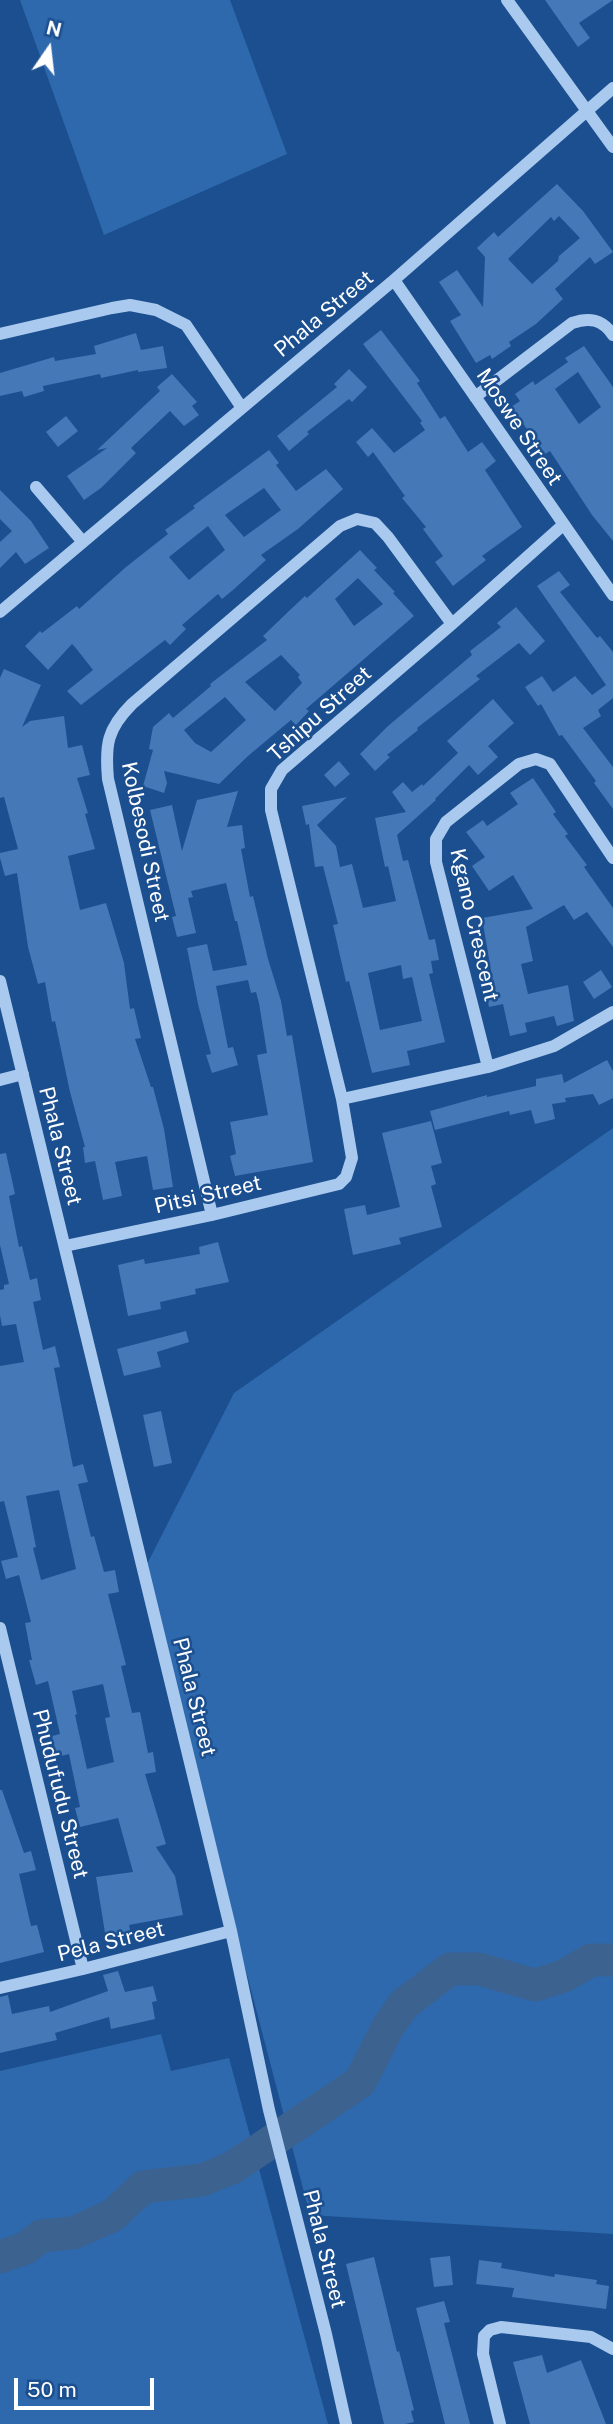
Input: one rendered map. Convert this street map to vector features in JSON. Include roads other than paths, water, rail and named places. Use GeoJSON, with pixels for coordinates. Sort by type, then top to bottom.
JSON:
{"type":"FeatureCollection","features":[{"type":"Feature","properties":{"kind":"street"},"geometry":{"type":"LineString","coordinates":[[507,0],[613,147]]}},
{"type":"Feature","properties":{"kind":"street","name":"Phala Street"},"geometry":{"type":"LineString","coordinates":[[0,612],[394,280],[613,88]]}},
{"type":"Feature","properties":{"kind":"street","name":"Moswe Street"},"geometry":{"type":"LineString","coordinates":[[394,280],[613,595]]}},
{"type":"Feature","properties":{"kind":"street"},"geometry":{"type":"LineString","coordinates":[[0,334],[130,305],[156,310],[186,325],[242,408]]}},
{"type":"Feature","properties":{"kind":"street"},"geometry":{"type":"LineString","coordinates":[[475,397],[572,323],[586,318],[597,320],[613,335]]}},
{"type":"Feature","properties":{"kind":"street"},"geometry":{"type":"LineString","coordinates":[[36,487],[83,542]]}},
{"type":"Feature","properties":{"kind":"street","name":"Kolbesodi Street"},"geometry":{"type":"LineString","coordinates":[[212,1215],[108,779],[107,739],[120,716],[132,704],[340,526],[357,520],[374,523],[388,537],[452,624]]}},
{"type":"Feature","properties":{"kind":"street","name":"Tshipu Street"},"geometry":{"type":"LineString","coordinates":[[351,1167],[352,1158],[341,1099],[271,810],[271,789],[282,770],[563,525]]}},
{"type":"Feature","properties":{"kind":"street","name":"Kgano Crescent"},"geometry":{"type":"LineString","coordinates":[[488,1067],[436,862],[436,839],[446,822],[519,764],[536,759],[550,764],[613,858]]}},
{"type":"Feature","properties":{"kind":"street","name":"Phala Street"},"geometry":{"type":"LineString","coordinates":[[0,981],[231,1931],[269,2110],[346,2424]]}},
{"type":"Feature","properties":{"kind":"street"},"geometry":{"type":"LineString","coordinates":[[341,1099],[488,1067],[554,1046],[613,1012]]}},
{"type":"Feature","properties":{"kind":"street"},"geometry":{"type":"LineString","coordinates":[[0,1080],[23,1074]]}},
{"type":"Feature","properties":{"kind":"street","name":"Pitsi Street"},"geometry":{"type":"LineString","coordinates":[[65,1246],[339,1185],[351,1167]]}},
{"type":"Feature","properties":{"kind":"street","name":"Phudufudu Street"},"geometry":{"type":"LineString","coordinates":[[0,1628],[83,1969]]}},
{"type":"Feature","properties":{"kind":"street","name":"Pela Street"},"geometry":{"type":"LineString","coordinates":[[0,1988],[231,1931]]}},
{"type":"Feature","properties":{"kind":"street"},"geometry":{"type":"LineString","coordinates":[[500,2424],[483,2354],[484,2336],[490,2330],[501,2327],[591,2337],[613,2349]]}},
{"type":"Feature","properties":{"kind":"waterway"},"geometry":{"type":"LineString","coordinates":[[0,2257],[26,2248],[41,2236],[73,2233],[112,2216],[143,2187],[202,2180],[232,2168],[360,2082],[388,2027],[404,2004],[450,1969],[479,1969],[535,1985],[564,1976],[591,1960],[613,1960]]}}]}
